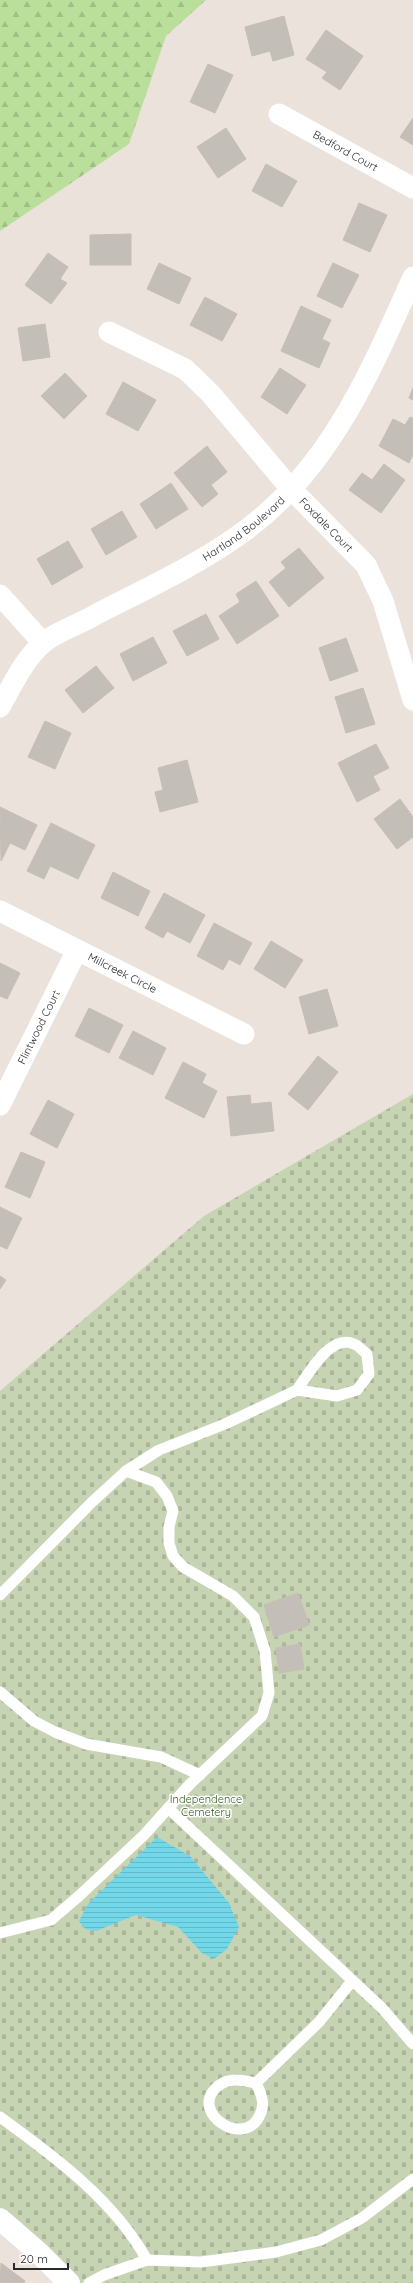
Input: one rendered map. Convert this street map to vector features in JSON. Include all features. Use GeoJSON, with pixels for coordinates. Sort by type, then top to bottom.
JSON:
{"type":"FeatureCollection","features":[{"type":"Feature","properties":{"kind":"main road"},"geometry":{"type":"LineString","coordinates":[[0,2220],[38,2252],[69,2283]]}},
{"type":"Feature","properties":{"kind":"street","name":"Bedford Court"},"geometry":{"type":"LineString","coordinates":[[279,114],[413,188]]}},
{"type":"Feature","properties":{"kind":"street","name":"Hartland Boulevard"},"geometry":{"type":"LineString","coordinates":[[0,707],[22,669],[43,643],[211,553],[240,535],[291,489],[330,441],[352,406],[413,277]]}},
{"type":"Feature","properties":{"kind":"street","name":"Foxdale Court"},"geometry":{"type":"LineString","coordinates":[[109,332],[185,369],[210,393],[291,489],[366,565],[383,601],[409,675],[413,700]]}},
{"type":"Feature","properties":{"kind":"street"},"geometry":{"type":"LineString","coordinates":[[0,595],[43,643]]}},
{"type":"Feature","properties":{"kind":"street","name":"Millcreek Circle"},"geometry":{"type":"LineString","coordinates":[[0,911],[244,1034]]}},
{"type":"Feature","properties":{"kind":"street","name":"Flintwood Court"},"geometry":{"type":"LineString","coordinates":[[0,1105],[77,950]]}},
{"type":"Feature","properties":{"kind":"lane"},"geometry":{"type":"LineString","coordinates":[[0,1595],[92,1502],[126,1471],[159,1450],[225,1424],[297,1390],[325,1351],[342,1343],[354,1344],[367,1354],[369,1374],[357,1390],[337,1396],[297,1390]]}},
{"type":"Feature","properties":{"kind":"lane"},"geometry":{"type":"LineString","coordinates":[[0,1933],[51,1920],[144,1835],[200,1775],[262,1716],[269,1694],[265,1651],[254,1617],[233,1596],[182,1566],[174,1556],[169,1543],[169,1527],[172,1511],[167,1496],[156,1482],[126,1471]]}},
{"type":"Feature","properties":{"kind":"lane"},"geometry":{"type":"LineString","coordinates":[[0,1692],[34,1721],[54,1732],[86,1744],[161,1757],[200,1775]]}},
{"type":"Feature","properties":{"kind":"lane"},"geometry":{"type":"LineString","coordinates":[[168,1808],[382,2008],[413,2044]]}},
{"type":"Feature","properties":{"kind":"lane"},"geometry":{"type":"LineString","coordinates":[[256,2083],[319,2022],[352,1981]]}},
{"type":"Feature","properties":{"kind":"lane"},"geometry":{"type":"LineString","coordinates":[[238,2079],[256,2083],[262,2097],[263,2111],[254,2123],[242,2129],[230,2128],[216,2120],[209,2108],[210,2095],[221,2082],[238,2079]]}},
{"type":"Feature","properties":{"kind":"lane"},"geometry":{"type":"LineString","coordinates":[[0,2117],[33,2141],[95,2193],[133,2235],[147,2260]]}},
{"type":"Feature","properties":{"kind":"lane"},"geometry":{"type":"LineString","coordinates":[[89,2283],[104,2275],[147,2260],[201,2262],[276,2252],[321,2240],[362,2218],[413,2179]]}},
{"type":"Feature","properties":{"kind":"green space"},"geometry":{"type":"Polygon","coordinates":[[[0,0],[206,0],[166,36],[129,144],[0,231],[0,0]]]}},
{"type":"Feature","properties":{"kind":"green space","name":"Independence Cemetery"},"geometry":{"type":"Polygon","coordinates":[[[413,1094],[413,2283],[69,2283],[0,2219],[0,1391],[204,1216],[413,1094]]]}},
{"type":"Feature","properties":{"kind":"water"},"geometry":{"type":"Polygon","coordinates":[[[157,1837],[190,1856],[229,1903],[239,1927],[227,1949],[214,1959],[202,1953],[178,1927],[136,1915],[96,1931],[85,1929],[79,1921],[88,1904],[157,1837]]]}},
{"type":"Feature","properties":{"kind":"building"},"geometry":{"type":"Polygon","coordinates":[[[284,16],[294,55],[273,61],[270,51],[252,56],[245,27],[284,16]]]}},
{"type":"Feature","properties":{"kind":"building"},"geometry":{"type":"Polygon","coordinates":[[[326,30],[363,56],[340,90],[322,78],[327,72],[306,59],[326,30]]]}},
{"type":"Feature","properties":{"kind":"building"},"geometry":{"type":"Polygon","coordinates":[[[208,64],[233,75],[215,113],[190,102],[208,64]]]}},
{"type":"Feature","properties":{"kind":"building"},"geometry":{"type":"Polygon","coordinates":[[[413,118],[413,145],[400,137],[413,118]]]}},
{"type":"Feature","properties":{"kind":"building"},"geometry":{"type":"Polygon","coordinates":[[[226,128],[246,159],[218,178],[197,147],[226,128]]]}},
{"type":"Feature","properties":{"kind":"building"},"geometry":{"type":"Polygon","coordinates":[[[266,164],[297,181],[282,207],[252,191],[266,164]]]}},
{"type":"Feature","properties":{"kind":"building"},"geometry":{"type":"Polygon","coordinates":[[[359,203],[387,215],[370,252],[343,240],[359,203]]]}},
{"type":"Feature","properties":{"kind":"building"},"geometry":{"type":"Polygon","coordinates":[[[131,234],[131,265],[90,265],[90,235],[131,234]]]}},
{"type":"Feature","properties":{"kind":"building"},"geometry":{"type":"Polygon","coordinates":[[[48,253],[68,267],[60,279],[67,283],[51,304],[25,285],[48,253]]]}},
{"type":"Feature","properties":{"kind":"building"},"geometry":{"type":"Polygon","coordinates":[[[159,263],[191,278],[179,304],[147,289],[159,263]]]}},
{"type":"Feature","properties":{"kind":"building"},"geometry":{"type":"Polygon","coordinates":[[[333,263],[359,275],[342,308],[317,296],[333,263]]]}},
{"type":"Feature","properties":{"kind":"building"},"geometry":{"type":"Polygon","coordinates":[[[205,297],[237,314],[222,341],[190,325],[205,297]]]}},
{"type":"Feature","properties":{"kind":"building"},"geometry":{"type":"Polygon","coordinates":[[[301,306],[331,320],[322,339],[330,343],[319,368],[281,351],[301,306]]]}},
{"type":"Feature","properties":{"kind":"building"},"geometry":{"type":"Polygon","coordinates":[[[45,324],[50,357],[23,361],[18,328],[45,324]]]}},
{"type":"Feature","properties":{"kind":"building"},"geometry":{"type":"Polygon","coordinates":[[[280,368],[306,385],[287,414],[261,397],[280,368]]]}},
{"type":"Feature","properties":{"kind":"building"},"geometry":{"type":"Polygon","coordinates":[[[65,373],[87,396],[64,419],[41,396],[65,373]]]}},
{"type":"Feature","properties":{"kind":"building"},"geometry":{"type":"Polygon","coordinates":[[[123,382],[156,400],[138,431],[106,414],[123,382]]]}},
{"type":"Feature","properties":{"kind":"building"},"geometry":{"type":"Polygon","coordinates":[[[413,388],[413,400],[409,398],[413,388]]]}},
{"type":"Feature","properties":{"kind":"building"},"geometry":{"type":"Polygon","coordinates":[[[410,417],[413,418],[413,455],[409,463],[379,446],[393,419],[405,425],[410,417]]]}},
{"type":"Feature","properties":{"kind":"building"},"geometry":{"type":"Polygon","coordinates":[[[207,446],[227,472],[211,485],[218,494],[202,507],[174,473],[207,446]]]}},
{"type":"Feature","properties":{"kind":"building"},"geometry":{"type":"Polygon","coordinates":[[[384,464],[405,480],[381,513],[349,490],[362,473],[372,480],[384,464]]]}},
{"type":"Feature","properties":{"kind":"building"},"geometry":{"type":"Polygon","coordinates":[[[171,483],[188,509],[156,529],[140,504],[171,483]]]}},
{"type":"Feature","properties":{"kind":"building"},"geometry":{"type":"Polygon","coordinates":[[[122,511],[137,537],[106,555],[91,529],[122,511]]]}},
{"type":"Feature","properties":{"kind":"building"},"geometry":{"type":"Polygon","coordinates":[[[68,541],[83,567],[52,585],[37,559],[68,541]]]}},
{"type":"Feature","properties":{"kind":"building"},"geometry":{"type":"Polygon","coordinates":[[[299,548],[324,578],[289,607],[269,582],[286,568],[281,562],[299,548]]]}},
{"type":"Feature","properties":{"kind":"building"},"geometry":{"type":"Polygon","coordinates":[[[256,581],[279,616],[237,644],[219,616],[240,602],[236,594],[256,581]]]}},
{"type":"Feature","properties":{"kind":"building"},"geometry":{"type":"Polygon","coordinates":[[[206,614],[219,639],[187,656],[173,631],[206,614]]]}},
{"type":"Feature","properties":{"kind":"building"},"geometry":{"type":"Polygon","coordinates":[[[153,637],[167,663],[133,681],[120,654],[153,637]]]}},
{"type":"Feature","properties":{"kind":"building"},"geometry":{"type":"Polygon","coordinates":[[[346,638],[358,671],[330,681],[319,648],[346,638]]]}},
{"type":"Feature","properties":{"kind":"building"},"geometry":{"type":"Polygon","coordinates":[[[96,666],[114,688],[83,713],[65,690],[96,666]]]}},
{"type":"Feature","properties":{"kind":"building"},"geometry":{"type":"Polygon","coordinates":[[[363,688],[375,724],[346,733],[335,697],[363,688]]]}},
{"type":"Feature","properties":{"kind":"building"},"geometry":{"type":"Polygon","coordinates":[[[45,721],[71,733],[55,769],[28,757],[45,721]]]}},
{"type":"Feature","properties":{"kind":"building"},"geometry":{"type":"Polygon","coordinates":[[[376,744],[389,768],[373,776],[380,790],[357,802],[338,763],[376,744]]]}},
{"type":"Feature","properties":{"kind":"building"},"geometry":{"type":"Polygon","coordinates":[[[187,760],[198,802],[160,812],[155,792],[163,790],[158,768],[187,760]]]}},
{"type":"Feature","properties":{"kind":"building"},"geometry":{"type":"Polygon","coordinates":[[[400,799],[413,817],[413,837],[397,849],[374,819],[400,799]]]}},
{"type":"Feature","properties":{"kind":"building"},"geometry":{"type":"Polygon","coordinates":[[[0,807],[37,825],[25,850],[10,843],[1,861],[0,807]]]}},
{"type":"Feature","properties":{"kind":"building"},"geometry":{"type":"Polygon","coordinates":[[[51,823],[95,845],[78,879],[50,866],[44,879],[27,871],[51,823]]]}},
{"type":"Feature","properties":{"kind":"building"},"geometry":{"type":"Polygon","coordinates":[[[113,872],[150,891],[138,916],[101,898],[113,872]]]}},
{"type":"Feature","properties":{"kind":"building"},"geometry":{"type":"Polygon","coordinates":[[[164,893],[205,915],[190,943],[167,931],[163,938],[145,928],[164,893]]]}},
{"type":"Feature","properties":{"kind":"building"},"geometry":{"type":"Polygon","coordinates":[[[214,923],[252,943],[240,965],[229,959],[223,970],[197,956],[214,923]]]}},
{"type":"Feature","properties":{"kind":"building"},"geometry":{"type":"Polygon","coordinates":[[[271,941],[303,960],[285,988],[254,969],[271,941]]]}},
{"type":"Feature","properties":{"kind":"building"},"geometry":{"type":"Polygon","coordinates":[[[0,963],[20,973],[7,999],[0,996],[0,963]]]}},
{"type":"Feature","properties":{"kind":"building"},"geometry":{"type":"Polygon","coordinates":[[[327,989],[338,1026],[309,1034],[299,997],[327,989]]]}},
{"type":"Feature","properties":{"kind":"building"},"geometry":{"type":"Polygon","coordinates":[[[89,1008],[123,1025],[109,1053],[75,1036],[89,1008]]]}},
{"type":"Feature","properties":{"kind":"building"},"geometry":{"type":"Polygon","coordinates":[[[133,1031],[166,1048],[153,1075],[119,1058],[133,1031]]]}},
{"type":"Feature","properties":{"kind":"building"},"geometry":{"type":"Polygon","coordinates":[[[318,1056],[338,1072],[308,1110],[288,1094],[318,1056]]]}},
{"type":"Feature","properties":{"kind":"building"},"geometry":{"type":"Polygon","coordinates":[[[183,1062],[206,1074],[202,1083],[217,1091],[204,1118],[165,1098],[183,1062]]]}},
{"type":"Feature","properties":{"kind":"building"},"geometry":{"type":"Polygon","coordinates":[[[250,1095],[251,1104],[271,1102],[274,1131],[231,1136],[227,1097],[250,1095]]]}},
{"type":"Feature","properties":{"kind":"building"},"geometry":{"type":"Polygon","coordinates":[[[48,1100],[74,1114],[57,1148],[30,1134],[48,1100]]]}},
{"type":"Feature","properties":{"kind":"building"},"geometry":{"type":"Polygon","coordinates":[[[21,1152],[45,1162],[30,1198],[5,1187],[21,1152]]]}},
{"type":"Feature","properties":{"kind":"building"},"geometry":{"type":"Polygon","coordinates":[[[0,1207],[22,1218],[7,1249],[0,1246],[0,1207]]]}},
{"type":"Feature","properties":{"kind":"building"},"geometry":{"type":"Polygon","coordinates":[[[0,1276],[6,1280],[0,1289],[0,1276]]]}},
{"type":"Feature","properties":{"kind":"building"},"geometry":{"type":"Polygon","coordinates":[[[298,1593],[309,1625],[274,1637],[264,1605],[298,1593]]]}},
{"type":"Feature","properties":{"kind":"building"},"geometry":{"type":"Polygon","coordinates":[[[300,1644],[304,1669],[279,1673],[276,1648],[300,1644]]]}},
{"type":"Feature","properties":{"kind":"building"},"geometry":{"type":"Polygon","coordinates":[[[1,2263],[25,2281],[24,2283],[0,2283],[1,2263]]]}}]}
